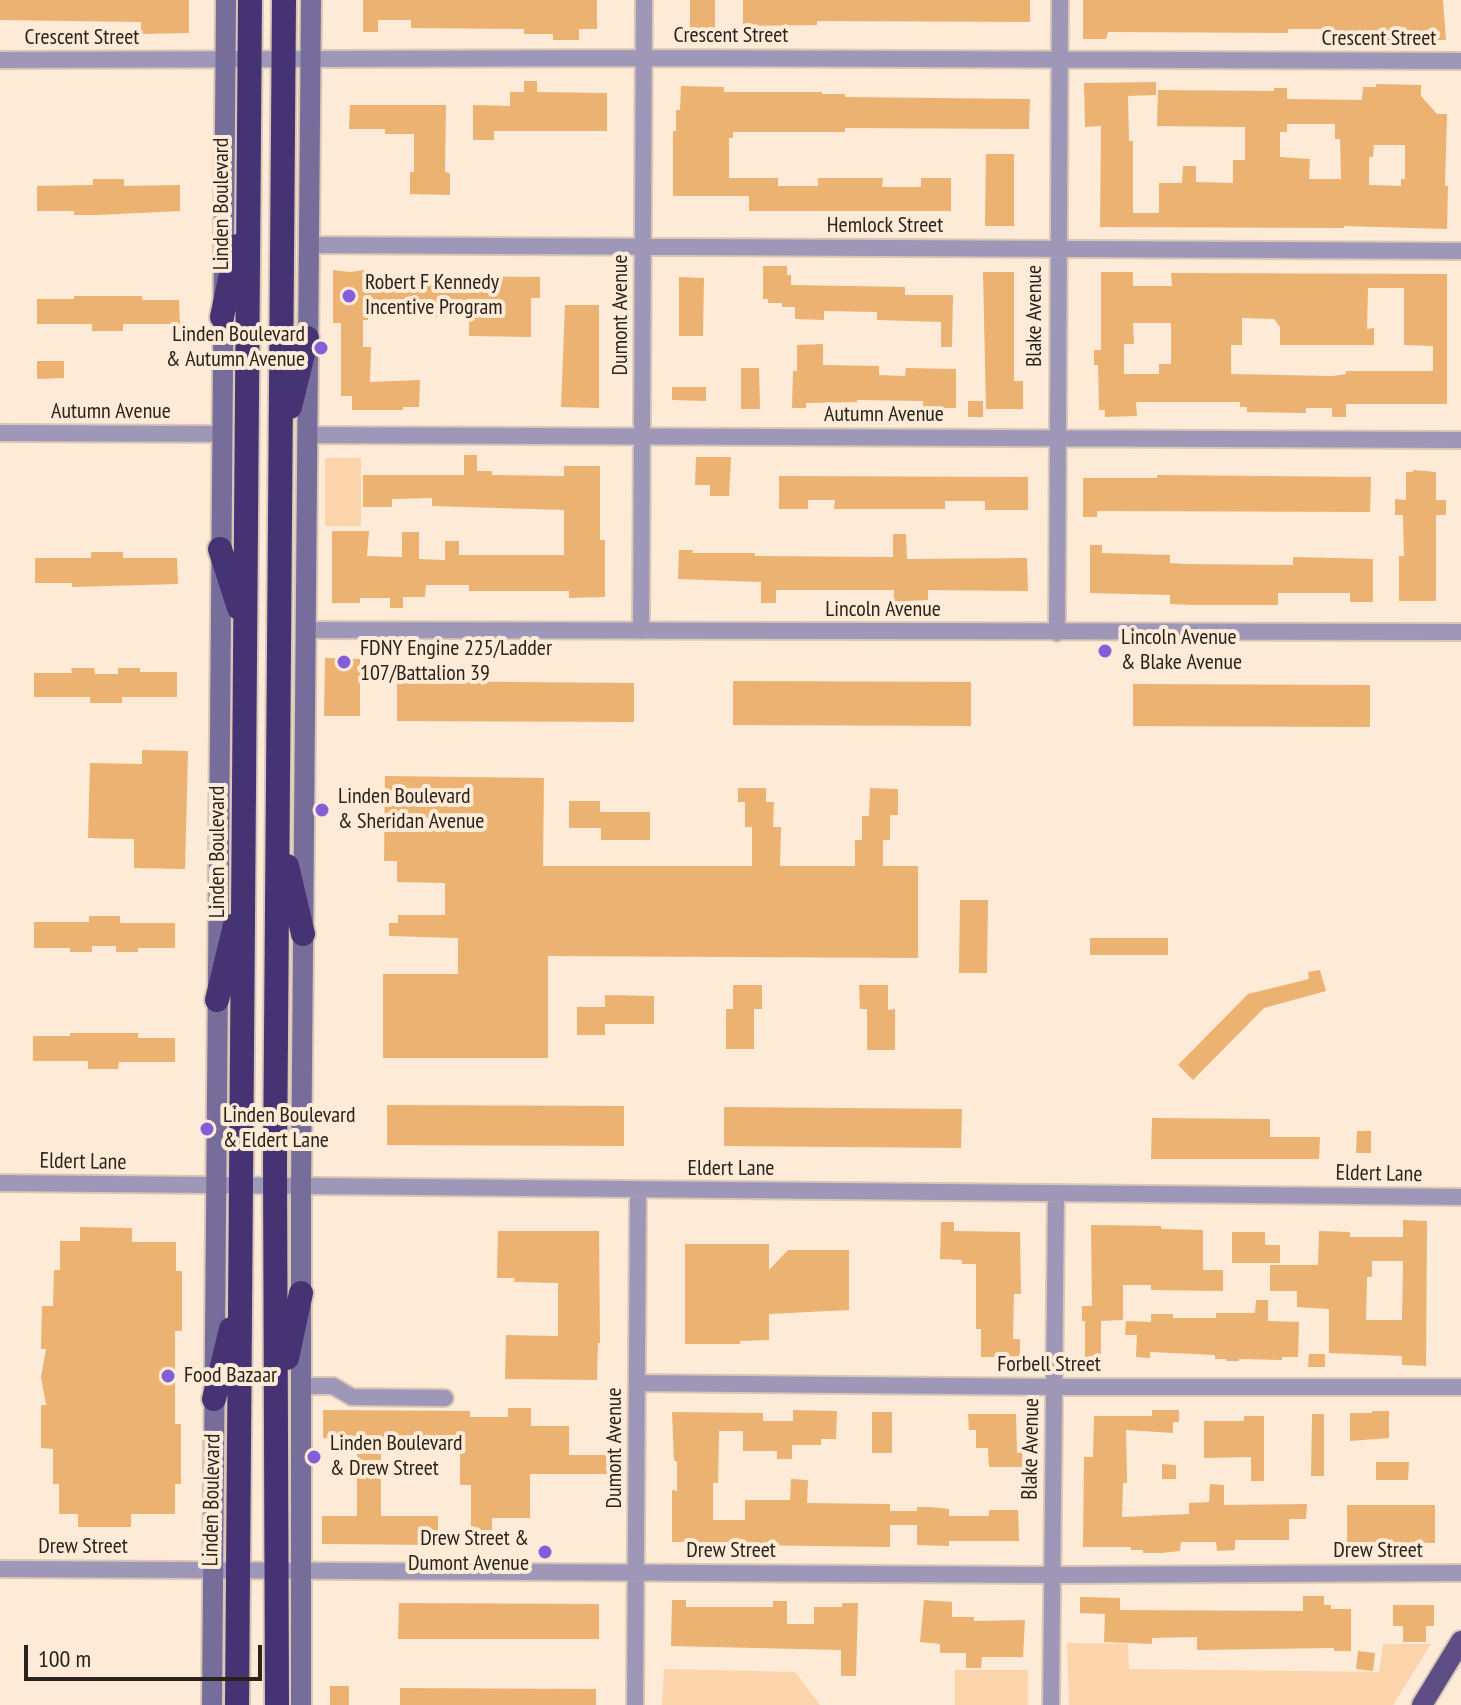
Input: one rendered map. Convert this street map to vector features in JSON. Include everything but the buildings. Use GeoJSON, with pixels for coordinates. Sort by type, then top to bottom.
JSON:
{"type":"FeatureCollection","features":[{"type":"Feature","properties":{"kind":"highway","name":"Linden Boulevard"},"geometry":{"type":"LineString","coordinates":[[237,1705],[224,1570],[241,1288],[243,1186],[250,0]]}},
{"type":"Feature","properties":{"kind":"highway"},"geometry":{"type":"LineString","coordinates":[[277,1705],[290,1570],[277,1404],[275,1187],[284,0]]}},
{"type":"Feature","properties":{"kind":"highway"},"geometry":{"type":"LineString","coordinates":[[222,317],[248,193]]}},
{"type":"Feature","properties":{"kind":"highway"},"geometry":{"type":"LineString","coordinates":[[280,448],[307,338]]}},
{"type":"Feature","properties":{"kind":"highway"},"geometry":{"type":"LineString","coordinates":[[220,549],[246,630]]}},
{"type":"Feature","properties":{"kind":"highway"},"geometry":{"type":"LineString","coordinates":[[278,827],[303,934]]}},
{"type":"Feature","properties":{"kind":"highway"},"geometry":{"type":"LineString","coordinates":[[217,1000],[244,884]]}},
{"type":"Feature","properties":{"kind":"highway"},"geometry":{"type":"LineString","coordinates":[[214,1399],[241,1288]]}},
{"type":"Feature","properties":{"kind":"highway"},"geometry":{"type":"LineString","coordinates":[[277,1404],[301,1293]]}},
{"type":"Feature","properties":{"kind":"main road"},"geometry":{"type":"LineString","coordinates":[[1422,1705],[1461,1641]]}},
{"type":"Feature","properties":{"kind":"street","name":"Linden Boulevard"},"geometry":{"type":"LineString","coordinates":[[212,1705],[224,1570],[214,1399],[226,0]]}},
{"type":"Feature","properties":{"kind":"street"},"geometry":{"type":"LineString","coordinates":[[301,1705],[290,1570],[302,1386],[311,0]]}},
{"type":"Feature","properties":{"kind":"street","name":"Dumont Avenue"},"geometry":{"type":"LineString","coordinates":[[641,631],[644,0]]}},
{"type":"Feature","properties":{"kind":"street","name":"Blake Avenue"},"geometry":{"type":"LineString","coordinates":[[1057,633],[1060,0]]}},
{"type":"Feature","properties":{"kind":"street","name":"Crescent Street"},"geometry":{"type":"LineString","coordinates":[[0,60],[644,58],[1461,61]]}},
{"type":"Feature","properties":{"kind":"street","name":"Hemlock Street"},"geometry":{"type":"LineString","coordinates":[[308,245],[1461,251]]}},
{"type":"Feature","properties":{"kind":"street","name":"Autumn Avenue"},"geometry":{"type":"LineString","coordinates":[[0,433],[221,434]]}},
{"type":"Feature","properties":{"kind":"street","name":"Autumn Avenue"},"geometry":{"type":"LineString","coordinates":[[306,435],[1461,440]]}},
{"type":"Feature","properties":{"kind":"street","name":"Lincoln Avenue"},"geometry":{"type":"LineString","coordinates":[[305,630],[1461,632]]}},
{"type":"Feature","properties":{"kind":"street","name":"Eldert Lane"},"geometry":{"type":"LineString","coordinates":[[0,1183],[1461,1197]]}},
{"type":"Feature","properties":{"kind":"street","name":"Dumont Avenue"},"geometry":{"type":"LineString","coordinates":[[635,1705],[638,1190]]}},
{"type":"Feature","properties":{"kind":"street","name":"Blake Avenue"},"geometry":{"type":"LineString","coordinates":[[1051,1705],[1056,1193]]}},
{"type":"Feature","properties":{"kind":"street","name":"Forbell Street"},"geometry":{"type":"LineString","coordinates":[[637,1383],[1461,1387]]}},
{"type":"Feature","properties":{"kind":"street"},"geometry":{"type":"LineString","coordinates":[[302,1386],[333,1386],[352,1397],[445,1398]]}},
{"type":"Feature","properties":{"kind":"street","name":"Drew Street"},"geometry":{"type":"LineString","coordinates":[[0,1569],[1052,1575],[1461,1573]]}},
{"type":"Feature","properties":{"kind":"shaded area"},"geometry":{"type":"Polygon","coordinates":[[[325,458],[361,458],[361,526],[325,526],[325,458]]]}},
{"type":"Feature","properties":{"kind":"shaded area"},"geometry":{"type":"Polygon","coordinates":[[[1067,1643],[1128,1644],[1129,1669],[1379,1672],[1383,1644],[1431,1644],[1393,1705],[1069,1705],[1067,1643]]]}},
{"type":"Feature","properties":{"kind":"shaded area"},"geometry":{"type":"Polygon","coordinates":[[[664,1669],[795,1672],[820,1705],[662,1705],[664,1669]]]}},
{"type":"Feature","properties":{"kind":"shaded area"},"geometry":{"type":"Polygon","coordinates":[[[955,1670],[1028,1670],[1028,1705],[955,1705],[955,1670]]]}},
{"type":"Feature","properties":{"kind":"place","name":"Robert F Kennedy Incentive Program"},"geometry":{"type":"Point","coordinates":[349,296]}},
{"type":"Feature","properties":{"kind":"place","name":"Linden Boulevard & Autumn Avenue"},"geometry":{"type":"Point","coordinates":[321,348]}},
{"type":"Feature","properties":{"kind":"place","name":"Lincoln Avenue & Blake Avenue"},"geometry":{"type":"Point","coordinates":[1105,651]}},
{"type":"Feature","properties":{"kind":"place","name":"FDNY Engine 225/Ladder 107/Battalion 39"},"geometry":{"type":"Point","coordinates":[344,662]}},
{"type":"Feature","properties":{"kind":"place","name":"Linden Boulevard & Sheridan Avenue"},"geometry":{"type":"Point","coordinates":[322,810]}},
{"type":"Feature","properties":{"kind":"place","name":"Linden Boulevard & Eldert Lane"},"geometry":{"type":"Point","coordinates":[207,1129]}},
{"type":"Feature","properties":{"kind":"place","name":"Food Bazaar"},"geometry":{"type":"Point","coordinates":[168,1376]}},
{"type":"Feature","properties":{"kind":"place","name":"Linden Boulevard & Drew Street"},"geometry":{"type":"Point","coordinates":[314,1457]}},
{"type":"Feature","properties":{"kind":"place","name":"Drew Street & Dumont Avenue"},"geometry":{"type":"Point","coordinates":[545,1552]}}]}
